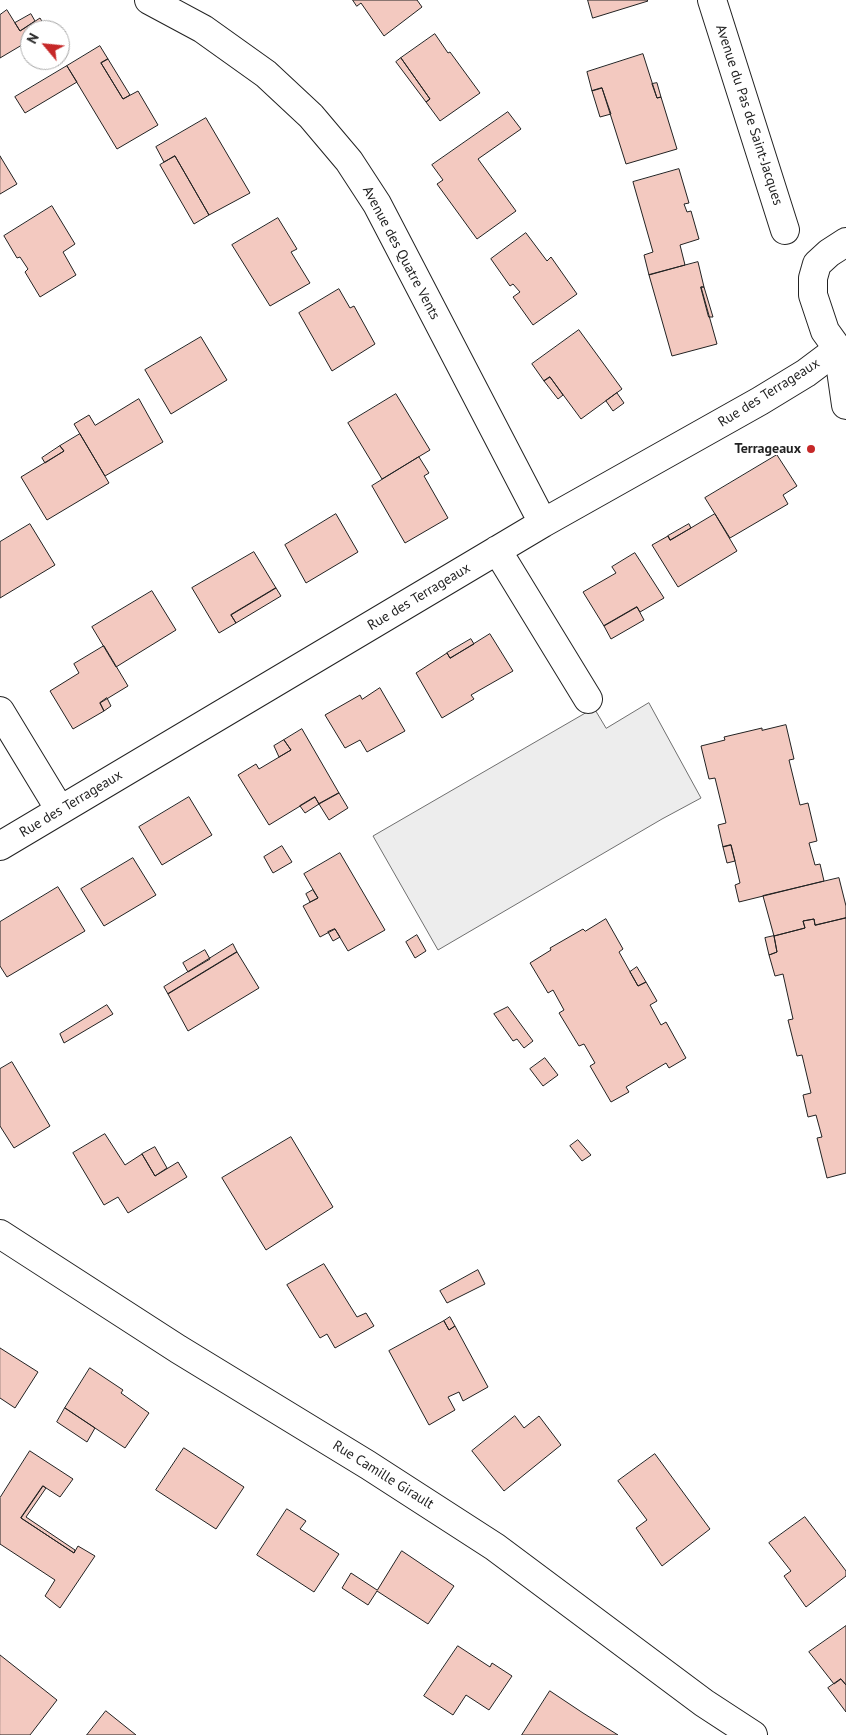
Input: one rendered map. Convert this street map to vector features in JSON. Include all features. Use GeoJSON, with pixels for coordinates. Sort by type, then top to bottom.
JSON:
{"type":"FeatureCollection","features":[{"type":"Feature","properties":{"kind":"street","name":"Avenue des Quatre Vents"},"geometry":{"type":"LineString","coordinates":[[149,0],[203,29],[266,74],[311,116],[348,160],[378,204],[543,523]]}},
{"type":"Feature","properties":{"kind":"street","name":"Avenue du Pas de Saint-Jacques"},"geometry":{"type":"LineString","coordinates":[[712,0],[785,230]]}},
{"type":"Feature","properties":{"kind":"street"},"geometry":{"type":"LineString","coordinates":[[846,242],[829,253],[817,264],[813,278],[813,295],[825,331],[842,349],[846,405]]}},
{"type":"Feature","properties":{"kind":"street","name":"Rue des Terrageaux"},"geometry":{"type":"LineString","coordinates":[[0,846],[543,523],[760,401],[842,349]]}},
{"type":"Feature","properties":{"kind":"street"},"geometry":{"type":"LineString","coordinates":[[497,550],[588,699]]}},
{"type":"Feature","properties":{"kind":"street"},"geometry":{"type":"LineString","coordinates":[[0,711],[60,810]]}},
{"type":"Feature","properties":{"kind":"street","name":"Rue Camille Girault"},"geometry":{"type":"LineString","coordinates":[[0,1234],[170,1344],[368,1465],[495,1547],[704,1702],[752,1735]]}},
{"type":"Feature","properties":{"kind":"shaded area"},"geometry":{"type":"Polygon","coordinates":[[[649,703],[701,798],[438,950],[373,836],[594,708],[606,728],[649,703]]]}},
{"type":"Feature","properties":{"kind":"building"},"geometry":{"type":"Polygon","coordinates":[[[353,0],[417,0],[422,7],[384,36],[361,3],[357,6],[353,0]]]}},
{"type":"Feature","properties":{"kind":"building"},"geometry":{"type":"Polygon","coordinates":[[[588,0],[647,0],[648,1],[593,18],[588,0]]]}},
{"type":"Feature","properties":{"kind":"building"},"geometry":{"type":"Polygon","coordinates":[[[7,10],[20,31],[20,46],[0,58],[0,15],[7,10]]]}},
{"type":"Feature","properties":{"kind":"building"},"geometry":{"type":"Polygon","coordinates":[[[31,14],[34,20],[20,20],[31,14]]]}},
{"type":"Feature","properties":{"kind":"building"},"geometry":{"type":"Polygon","coordinates":[[[20,20],[20,31],[15,23],[20,20]]]}},
{"type":"Feature","properties":{"kind":"building"},"geometry":{"type":"Polygon","coordinates":[[[435,34],[480,93],[440,121],[426,102],[430,99],[401,58],[435,34]]]}},
{"type":"Feature","properties":{"kind":"building"},"geometry":{"type":"Polygon","coordinates":[[[100,46],[108,59],[101,63],[123,99],[138,91],[158,125],[117,149],[69,70],[70,64],[100,46]]]}},
{"type":"Feature","properties":{"kind":"building"},"geometry":{"type":"Polygon","coordinates":[[[643,54],[657,98],[661,97],[677,149],[626,164],[602,88],[592,91],[587,72],[643,54]]]}},
{"type":"Feature","properties":{"kind":"building"},"geometry":{"type":"Polygon","coordinates":[[[401,58],[430,99],[426,102],[396,62],[401,58]]]}},
{"type":"Feature","properties":{"kind":"building"},"geometry":{"type":"Polygon","coordinates":[[[108,59],[130,95],[123,99],[101,63],[108,59]]]}},
{"type":"Feature","properties":{"kind":"building"},"geometry":{"type":"Polygon","coordinates":[[[60,70],[70,70],[77,82],[25,113],[15,97],[60,70]]]}},
{"type":"Feature","properties":{"kind":"building"},"geometry":{"type":"Polygon","coordinates":[[[657,83],[661,97],[657,98],[652,84],[657,83]]]}},
{"type":"Feature","properties":{"kind":"building"},"geometry":{"type":"Polygon","coordinates":[[[602,88],[611,114],[600,117],[592,91],[602,88]]]}},
{"type":"Feature","properties":{"kind":"building"},"geometry":{"type":"Polygon","coordinates":[[[508,112],[521,129],[478,159],[516,211],[477,239],[437,184],[443,180],[432,165],[508,112]]]}},
{"type":"Feature","properties":{"kind":"building"},"geometry":{"type":"Polygon","coordinates":[[[206,118],[250,193],[209,215],[175,156],[164,162],[156,147],[206,118]]]}},
{"type":"Feature","properties":{"kind":"building"},"geometry":{"type":"Polygon","coordinates":[[[0,156],[17,184],[0,194],[0,156]]]}},
{"type":"Feature","properties":{"kind":"building"},"geometry":{"type":"Polygon","coordinates":[[[175,156],[209,215],[194,224],[160,165],[175,156]]]}},
{"type":"Feature","properties":{"kind":"building"},"geometry":{"type":"Polygon","coordinates":[[[679,169],[689,203],[684,204],[687,212],[691,211],[699,239],[680,245],[685,265],[649,275],[644,255],[653,252],[633,182],[679,169]]]}},
{"type":"Feature","properties":{"kind":"building"},"geometry":{"type":"Polygon","coordinates":[[[52,206],[75,244],[63,252],[76,275],[40,297],[25,272],[28,269],[20,257],[17,258],[4,236],[52,206]]]}},
{"type":"Feature","properties":{"kind":"building"},"geometry":{"type":"Polygon","coordinates":[[[278,218],[297,249],[291,252],[310,283],[270,306],[232,245],[278,218]]]}},
{"type":"Feature","properties":{"kind":"building"},"geometry":{"type":"Polygon","coordinates":[[[526,233],[547,261],[551,257],[577,294],[533,325],[513,297],[520,292],[513,284],[510,286],[491,259],[526,233]]]}},
{"type":"Feature","properties":{"kind":"building"},"geometry":{"type":"Polygon","coordinates":[[[698,262],[704,287],[701,287],[717,344],[672,356],[649,275],[698,262]]]}},
{"type":"Feature","properties":{"kind":"building"},"geometry":{"type":"Polygon","coordinates":[[[701,287],[704,287],[713,317],[709,317],[701,287]]]}},
{"type":"Feature","properties":{"kind":"building"},"geometry":{"type":"Polygon","coordinates":[[[339,289],[350,308],[354,306],[375,344],[332,371],[299,313],[339,289]]]}},
{"type":"Feature","properties":{"kind":"building"},"geometry":{"type":"Polygon","coordinates":[[[579,330],[622,389],[581,419],[550,377],[544,381],[532,364],[579,330]]]}},
{"type":"Feature","properties":{"kind":"building"},"geometry":{"type":"Polygon","coordinates":[[[201,337],[227,380],[171,414],[145,370],[201,337]]]}},
{"type":"Feature","properties":{"kind":"building"},"geometry":{"type":"Polygon","coordinates":[[[550,377],[563,395],[558,399],[544,381],[550,377]]]}},
{"type":"Feature","properties":{"kind":"building"},"geometry":{"type":"Polygon","coordinates":[[[617,393],[624,403],[613,411],[606,401],[617,393]]]}},
{"type":"Feature","properties":{"kind":"building"},"geometry":{"type":"Polygon","coordinates":[[[396,394],[430,450],[382,479],[348,423],[396,394]]]}},
{"type":"Feature","properties":{"kind":"building"},"geometry":{"type":"Polygon","coordinates":[[[139,399],[163,442],[105,476],[74,424],[89,415],[95,425],[139,399]]]}},
{"type":"Feature","properties":{"kind":"building"},"geometry":{"type":"Polygon","coordinates":[[[80,434],[109,483],[47,520],[21,477],[64,451],[60,446],[80,434]]]}},
{"type":"Feature","properties":{"kind":"building"},"geometry":{"type":"Polygon","coordinates":[[[60,446],[64,451],[45,463],[42,458],[60,446]]]}},
{"type":"Feature","properties":{"kind":"building"},"geometry":{"type":"Polygon","coordinates":[[[777,455],[797,486],[783,495],[788,504],[730,538],[705,498],[777,455]]]}},
{"type":"Feature","properties":{"kind":"building"},"geometry":{"type":"Polygon","coordinates":[[[419,457],[429,473],[424,476],[448,518],[405,543],[372,486],[419,457]]]}},
{"type":"Feature","properties":{"kind":"building"},"geometry":{"type":"Polygon","coordinates":[[[336,514],[358,552],[306,583],[285,545],[336,514]]]}},
{"type":"Feature","properties":{"kind":"building"},"geometry":{"type":"Polygon","coordinates":[[[715,514],[737,551],[678,587],[652,545],[668,536],[670,540],[715,514]]]}},
{"type":"Feature","properties":{"kind":"building"},"geometry":{"type":"Polygon","coordinates":[[[30,524],[55,565],[0,598],[0,542],[30,524]]]}},
{"type":"Feature","properties":{"kind":"building"},"geometry":{"type":"Polygon","coordinates":[[[689,524],[691,528],[670,540],[668,536],[689,524]]]}},
{"type":"Feature","properties":{"kind":"building"},"geometry":{"type":"Polygon","coordinates":[[[254,552],[276,588],[231,615],[236,623],[219,633],[192,588],[254,552]]]}},
{"type":"Feature","properties":{"kind":"building"},"geometry":{"type":"Polygon","coordinates":[[[635,553],[664,598],[640,612],[637,607],[604,626],[583,592],[616,573],[612,567],[635,553]]]}},
{"type":"Feature","properties":{"kind":"building"},"geometry":{"type":"Polygon","coordinates":[[[276,588],[281,596],[236,623],[231,615],[276,588]]]}},
{"type":"Feature","properties":{"kind":"building"},"geometry":{"type":"Polygon","coordinates":[[[152,591],[176,630],[116,667],[92,627],[152,591]]]}},
{"type":"Feature","properties":{"kind":"building"},"geometry":{"type":"Polygon","coordinates":[[[637,607],[644,620],[611,639],[604,626],[637,607]]]}},
{"type":"Feature","properties":{"kind":"building"},"geometry":{"type":"Polygon","coordinates":[[[490,634],[513,671],[471,695],[474,699],[442,718],[416,673],[447,653],[450,658],[490,634]]]}},
{"type":"Feature","properties":{"kind":"building"},"geometry":{"type":"Polygon","coordinates":[[[471,639],[474,644],[450,658],[447,653],[471,639]]]}},
{"type":"Feature","properties":{"kind":"building"},"geometry":{"type":"Polygon","coordinates":[[[104,646],[128,686],[100,703],[104,711],[73,729],[50,691],[79,673],[74,664],[104,646]]]}},
{"type":"Feature","properties":{"kind":"building"},"geometry":{"type":"Polygon","coordinates":[[[380,688],[405,731],[367,752],[360,740],[345,748],[325,715],[360,695],[362,699],[380,688]]]}},
{"type":"Feature","properties":{"kind":"building"},"geometry":{"type":"Polygon","coordinates":[[[107,698],[111,706],[104,711],[100,703],[107,698]]]}},
{"type":"Feature","properties":{"kind":"building"},"geometry":{"type":"Polygon","coordinates":[[[786,725],[794,759],[789,760],[800,805],[808,803],[817,841],[809,843],[815,865],[820,864],[824,881],[739,902],[735,885],[740,883],[731,845],[723,847],[718,825],[726,823],[715,778],[709,779],[701,746],[725,740],[724,737],[762,728],[762,730],[786,725]]]}},
{"type":"Feature","properties":{"kind":"building"},"geometry":{"type":"Polygon","coordinates":[[[302,729],[339,793],[319,804],[315,797],[269,825],[238,775],[256,764],[259,769],[291,750],[284,740],[302,729]]]}},
{"type":"Feature","properties":{"kind":"building"},"geometry":{"type":"Polygon","coordinates":[[[284,740],[291,750],[279,757],[274,746],[284,740]]]}},
{"type":"Feature","properties":{"kind":"building"},"geometry":{"type":"Polygon","coordinates":[[[339,793],[348,808],[329,820],[319,804],[339,793]]]}},
{"type":"Feature","properties":{"kind":"building"},"geometry":{"type":"Polygon","coordinates":[[[189,797],[212,835],[162,865],[139,827],[189,797]]]}},
{"type":"Feature","properties":{"kind":"building"},"geometry":{"type":"Polygon","coordinates":[[[315,797],[319,804],[305,813],[300,806],[315,797]]]}},
{"type":"Feature","properties":{"kind":"building"},"geometry":{"type":"Polygon","coordinates":[[[731,845],[735,861],[727,863],[723,847],[731,845]]]}},
{"type":"Feature","properties":{"kind":"building"},"geometry":{"type":"Polygon","coordinates":[[[282,846],[292,862],[273,873],[264,857],[282,846]]]}},
{"type":"Feature","properties":{"kind":"building"},"geometry":{"type":"Polygon","coordinates":[[[340,853],[385,930],[348,951],[335,929],[320,937],[303,906],[318,898],[304,874],[340,853]]]}},
{"type":"Feature","properties":{"kind":"building"},"geometry":{"type":"Polygon","coordinates":[[[133,858],[156,895],[104,926],[81,889],[133,858]]]}},
{"type":"Feature","properties":{"kind":"building"},"geometry":{"type":"Polygon","coordinates":[[[839,878],[846,906],[846,918],[815,925],[814,919],[803,921],[805,928],[774,936],[763,896],[839,878]]]}},
{"type":"Feature","properties":{"kind":"building"},"geometry":{"type":"Polygon","coordinates":[[[58,887],[85,931],[7,977],[0,966],[0,922],[58,887]]]}},
{"type":"Feature","properties":{"kind":"building"},"geometry":{"type":"Polygon","coordinates":[[[313,890],[318,898],[310,902],[306,894],[313,890]]]}},
{"type":"Feature","properties":{"kind":"building"},"geometry":{"type":"Polygon","coordinates":[[[846,918],[846,1173],[827,1178],[817,1138],[822,1137],[816,1115],[808,1117],[803,1095],[811,1093],[802,1055],[797,1056],[788,1020],[793,1019],[783,974],[775,976],[769,955],[777,952],[774,936],[805,928],[803,921],[814,919],[815,925],[846,918]]]}},
{"type":"Feature","properties":{"kind":"building"},"geometry":{"type":"Polygon","coordinates":[[[606,919],[623,949],[619,952],[638,986],[646,982],[657,1001],[650,1005],[661,1025],[666,1022],[686,1058],[669,1068],[666,1063],[626,1087],[629,1092],[611,1102],[590,1066],[595,1063],[584,1044],[579,1046],[559,1013],[564,1010],[553,990],[548,993],[530,963],[551,950],[550,948],[583,929],[585,931],[606,919]]]}},
{"type":"Feature","properties":{"kind":"building"},"geometry":{"type":"Polygon","coordinates":[[[335,929],[340,937],[333,941],[328,932],[335,929]]]}},
{"type":"Feature","properties":{"kind":"building"},"geometry":{"type":"Polygon","coordinates":[[[417,935],[426,951],[415,958],[406,942],[417,935]]]}},
{"type":"Feature","properties":{"kind":"building"},"geometry":{"type":"Polygon","coordinates":[[[774,936],[777,952],[769,955],[765,938],[774,936]]]}},
{"type":"Feature","properties":{"kind":"building"},"geometry":{"type":"Polygon","coordinates":[[[233,944],[237,952],[168,994],[164,987],[233,944]]]}},
{"type":"Feature","properties":{"kind":"building"},"geometry":{"type":"Polygon","coordinates":[[[205,950],[210,959],[188,972],[183,963],[205,950]]]}},
{"type":"Feature","properties":{"kind":"building"},"geometry":{"type":"Polygon","coordinates":[[[237,952],[259,988],[188,1031],[168,994],[237,952]]]}},
{"type":"Feature","properties":{"kind":"building"},"geometry":{"type":"Polygon","coordinates":[[[637,967],[646,982],[638,986],[630,972],[637,967]]]}},
{"type":"Feature","properties":{"kind":"building"},"geometry":{"type":"Polygon","coordinates":[[[107,1005],[113,1014],[64,1043],[60,1034],[107,1005]]]}},
{"type":"Feature","properties":{"kind":"building"},"geometry":{"type":"Polygon","coordinates":[[[508,1007],[533,1041],[524,1048],[517,1039],[513,1041],[494,1014],[508,1007]]]}},
{"type":"Feature","properties":{"kind":"building"},"geometry":{"type":"Polygon","coordinates":[[[545,1058],[558,1075],[543,1086],[530,1069],[545,1058]]]}},
{"type":"Feature","properties":{"kind":"building"},"geometry":{"type":"Polygon","coordinates":[[[12,1062],[50,1126],[14,1148],[0,1126],[0,1069],[12,1062]]]}},
{"type":"Feature","properties":{"kind":"building"},"geometry":{"type":"Polygon","coordinates":[[[105,1134],[125,1165],[142,1154],[155,1176],[178,1162],[187,1177],[128,1213],[118,1197],[104,1205],[73,1153],[105,1134]]]}},
{"type":"Feature","properties":{"kind":"building"},"geometry":{"type":"Polygon","coordinates":[[[291,1137],[333,1207],[266,1250],[222,1178],[291,1137]]]}},
{"type":"Feature","properties":{"kind":"building"},"geometry":{"type":"Polygon","coordinates":[[[578,1140],[591,1155],[582,1161],[570,1146],[578,1140]]]}},
{"type":"Feature","properties":{"kind":"building"},"geometry":{"type":"Polygon","coordinates":[[[155,1147],[167,1168],[155,1176],[142,1154],[155,1147]]]}},
{"type":"Feature","properties":{"kind":"building"},"geometry":{"type":"Polygon","coordinates":[[[324,1264],[357,1317],[366,1313],[374,1326],[335,1348],[327,1334],[320,1338],[287,1285],[324,1264]]]}},
{"type":"Feature","properties":{"kind":"building"},"geometry":{"type":"Polygon","coordinates":[[[478,1270],[485,1284],[447,1303],[440,1291],[478,1270]]]}},
{"type":"Feature","properties":{"kind":"building"},"geometry":{"type":"Polygon","coordinates":[[[450,1317],[455,1326],[449,1330],[444,1321],[450,1317]]]}},
{"type":"Feature","properties":{"kind":"building"},"geometry":{"type":"Polygon","coordinates":[[[444,1321],[449,1330],[455,1326],[488,1387],[463,1401],[459,1392],[448,1397],[455,1410],[429,1425],[389,1351],[444,1321]]]}},
{"type":"Feature","properties":{"kind":"building"},"geometry":{"type":"Polygon","coordinates":[[[0,1348],[38,1372],[15,1408],[0,1398],[0,1348]]]}},
{"type":"Feature","properties":{"kind":"building"},"geometry":{"type":"Polygon","coordinates":[[[90,1368],[123,1390],[121,1393],[149,1413],[125,1448],[65,1408],[90,1368]]]}},
{"type":"Feature","properties":{"kind":"building"},"geometry":{"type":"Polygon","coordinates":[[[65,1408],[95,1428],[87,1442],[57,1422],[65,1408]]]}},
{"type":"Feature","properties":{"kind":"building"},"geometry":{"type":"Polygon","coordinates":[[[515,1416],[524,1428],[539,1416],[561,1445],[504,1491],[472,1451],[515,1416]]]}},
{"type":"Feature","properties":{"kind":"building"},"geometry":{"type":"Polygon","coordinates":[[[184,1448],[244,1487],[216,1529],[156,1490],[184,1448]]]}},
{"type":"Feature","properties":{"kind":"building"},"geometry":{"type":"Polygon","coordinates":[[[30,1451],[73,1479],[60,1497],[43,1486],[21,1518],[74,1553],[78,1546],[95,1556],[60,1608],[45,1596],[55,1580],[0,1544],[0,1498],[30,1451]]]}},
{"type":"Feature","properties":{"kind":"building"},"geometry":{"type":"Polygon","coordinates":[[[655,1454],[710,1529],[662,1566],[636,1528],[647,1520],[618,1481],[655,1454]]]}},
{"type":"Feature","properties":{"kind":"building"},"geometry":{"type":"Polygon","coordinates":[[[43,1486],[46,1488],[26,1517],[75,1550],[74,1553],[21,1518],[43,1486]]]}},
{"type":"Feature","properties":{"kind":"building"},"geometry":{"type":"Polygon","coordinates":[[[287,1509],[306,1521],[300,1529],[339,1554],[314,1592],[257,1555],[287,1509]]]}},
{"type":"Feature","properties":{"kind":"building"},"geometry":{"type":"Polygon","coordinates":[[[805,1517],[846,1571],[846,1576],[806,1607],[784,1576],[791,1571],[769,1543],[805,1517]]]}},
{"type":"Feature","properties":{"kind":"building"},"geometry":{"type":"Polygon","coordinates":[[[402,1551],[454,1586],[428,1624],[377,1591],[368,1605],[342,1588],[351,1573],[377,1590],[402,1551]]]}},
{"type":"Feature","properties":{"kind":"building"},"geometry":{"type":"Polygon","coordinates":[[[846,1626],[846,1685],[841,1679],[834,1684],[809,1652],[846,1626]]]}},
{"type":"Feature","properties":{"kind":"building"},"geometry":{"type":"Polygon","coordinates":[[[458,1646],[490,1667],[492,1663],[512,1676],[489,1710],[466,1695],[453,1715],[424,1696],[458,1646]]]}},
{"type":"Feature","properties":{"kind":"building"},"geometry":{"type":"Polygon","coordinates":[[[0,1655],[57,1700],[30,1735],[0,1735],[0,1655]]]}},
{"type":"Feature","properties":{"kind":"building"},"geometry":{"type":"Polygon","coordinates":[[[841,1679],[846,1685],[846,1712],[828,1688],[841,1679]]]}},
{"type":"Feature","properties":{"kind":"building"},"geometry":{"type":"Polygon","coordinates":[[[550,1691],[583,1713],[618,1735],[522,1735],[550,1691]]]}},
{"type":"Feature","properties":{"kind":"building"},"geometry":{"type":"Polygon","coordinates":[[[106,1711],[136,1735],[87,1735],[106,1711]]]}},
{"type":"Feature","properties":{"kind":"place","name":"Terrageaux"},"geometry":{"type":"Point","coordinates":[811,449]}}]}
